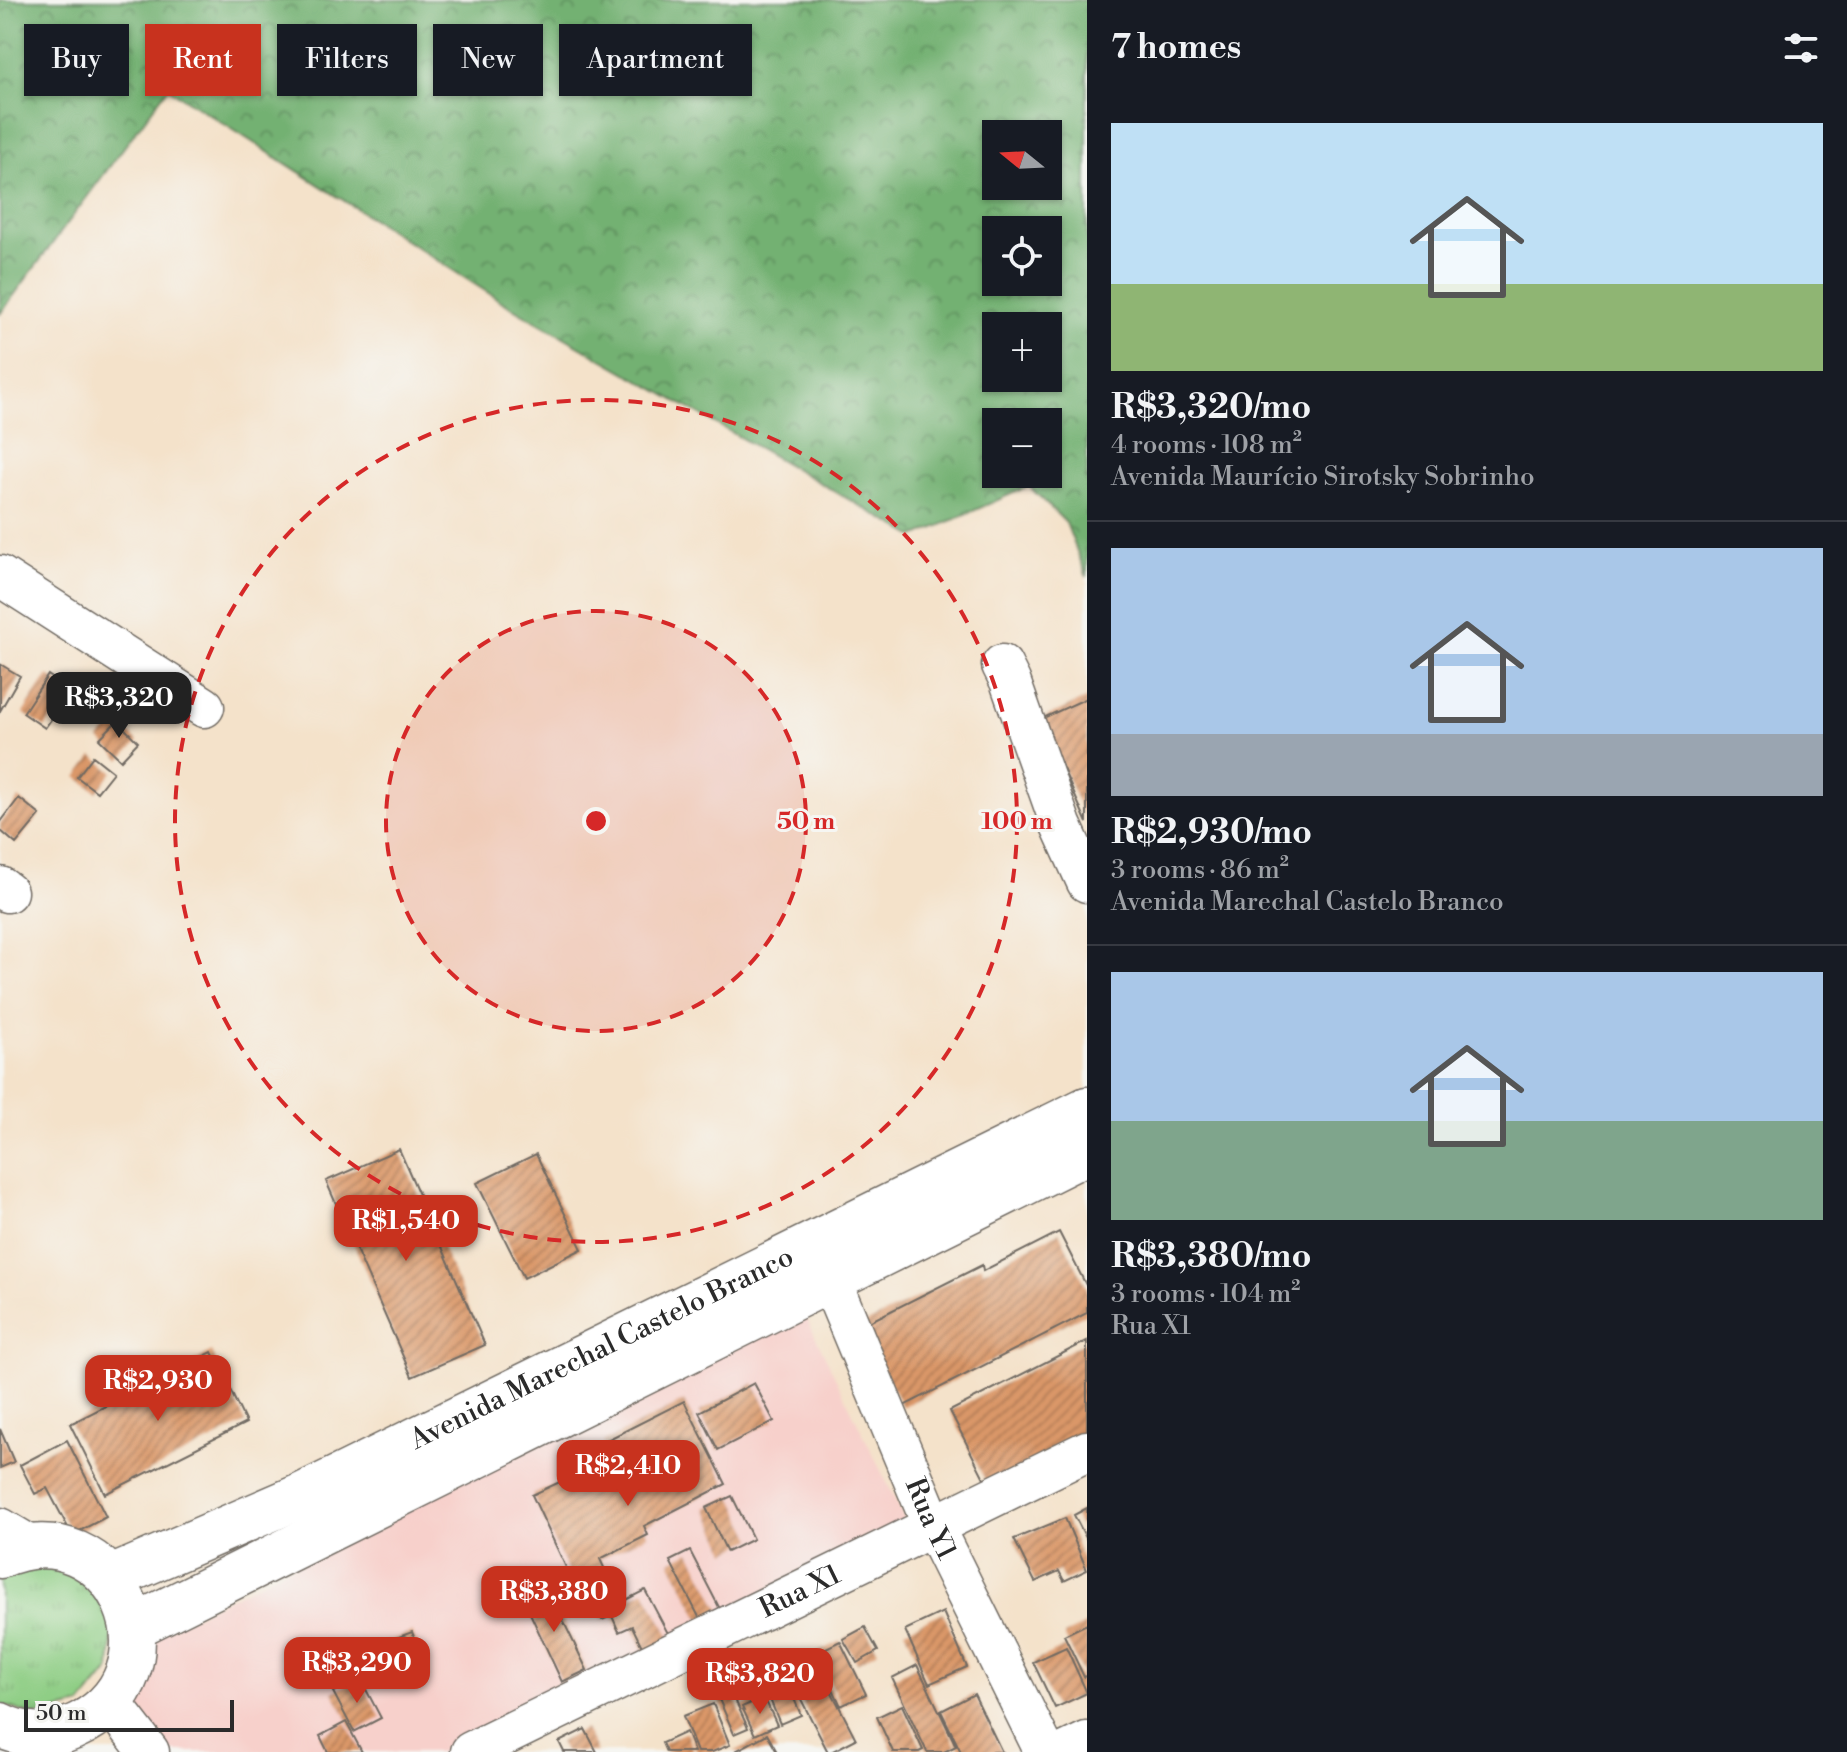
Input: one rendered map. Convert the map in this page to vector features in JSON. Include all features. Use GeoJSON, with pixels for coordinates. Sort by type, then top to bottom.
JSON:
{"type":"FeatureCollection","features":[{"type":"Feature","properties":{"kind":"main road","name":"Avenida Marechal Castelo Branco"},"geometry":{"type":"LineString","coordinates":[[111,1578],[301,1496],[1087,1109]]}},
{"type":"Feature","properties":{"kind":"main road","name":"Avenida Marechal Castelo Branco"},"geometry":{"type":"LineString","coordinates":[[133,1627],[1087,1152]]}},
{"type":"Feature","properties":{"kind":"main road"},"geometry":{"type":"LineString","coordinates":[[3,1728],[61,1742],[63,1732],[89,1721],[111,1703],[131,1665],[134,1644],[133,1627],[122,1594],[111,1578],[88,1560],[61,1549],[11,1544]]}},
{"type":"Feature","properties":{"kind":"street"},"geometry":{"type":"LineString","coordinates":[[0,576],[204,707]]}},
{"type":"Feature","properties":{"kind":"street"},"geometry":{"type":"LineString","coordinates":[[1002,665],[1061,825],[1087,882]]}},
{"type":"Feature","properties":{"kind":"street","name":"Rua Y1"},"geometry":{"type":"LineString","coordinates":[[830,1279],[933,1526],[1045,1752]]}},
{"type":"Feature","properties":{"kind":"street","name":"Rua X1"},"geometry":{"type":"LineString","coordinates":[[471,1752],[1087,1451]]}},
{"type":"Feature","properties":{"kind":"street"},"geometry":{"type":"LineString","coordinates":[[111,1703],[149,1752]]}},
{"type":"Feature","properties":{"kind":"street"},"geometry":{"type":"LineString","coordinates":[[1066,1752],[1087,1742]]}},
{"type":"Feature","properties":{"kind":"shaded area"},"geometry":{"type":"Polygon","coordinates":[[[801,1307],[910,1530],[452,1752],[166,1752],[139,1710],[136,1687],[155,1636],[801,1307]]]}},
{"type":"Feature","properties":{"kind":"green space"},"geometry":{"type":"Polygon","coordinates":[[[0,0],[1087,0],[1087,577],[1066,523],[1031,488],[1062,488],[1062,408],[982,408],[982,488],[1025,488],[915,537],[504,303],[181,96],[261,96],[261,24],[145,24],[145,96],[162,96],[0,314],[0,0]]]}},
{"type":"Feature","properties":{"kind":"green space"},"geometry":{"type":"Polygon","coordinates":[[[22,1567],[68,1571],[88,1583],[113,1622],[110,1669],[81,1705],[35,1716],[0,1704],[0,1577],[22,1567]]]}},
{"type":"Feature","properties":{"kind":"building"},"geometry":{"type":"Polygon","coordinates":[[[0,664],[20,676],[0,711],[0,664]]]}},
{"type":"Feature","properties":{"kind":"building"},"geometry":{"type":"Polygon","coordinates":[[[48,675],[71,691],[45,728],[23,713],[48,675]]]}},
{"type":"Feature","properties":{"kind":"building"},"geometry":{"type":"Polygon","coordinates":[[[1087,698],[1087,823],[1041,719],[1087,698]]]}},
{"type":"Feature","properties":{"kind":"building"},"geometry":{"type":"Polygon","coordinates":[[[117,721],[138,742],[121,760],[99,739],[117,721]]]}},
{"type":"Feature","properties":{"kind":"building"},"geometry":{"type":"Polygon","coordinates":[[[93,756],[113,772],[97,792],[77,777],[93,756]]]}},
{"type":"Feature","properties":{"kind":"building"},"geometry":{"type":"Polygon","coordinates":[[[19,798],[40,815],[16,844],[0,830],[0,823],[19,798]]]}},
{"type":"Feature","properties":{"kind":"building"},"geometry":{"type":"Polygon","coordinates":[[[399,1149],[485,1345],[412,1377],[326,1181],[399,1149]]]}},
{"type":"Feature","properties":{"kind":"building"},"geometry":{"type":"Polygon","coordinates":[[[536,1154],[582,1249],[524,1278],[477,1183],[536,1154]]]}},
{"type":"Feature","properties":{"kind":"building"},"geometry":{"type":"Polygon","coordinates":[[[1059,1232],[1087,1287],[1087,1313],[902,1407],[861,1326],[982,1265],[983,1271],[1059,1232]]]}},
{"type":"Feature","properties":{"kind":"building"},"geometry":{"type":"Polygon","coordinates":[[[1087,1341],[1087,1435],[988,1486],[950,1411],[1087,1341]]]}},
{"type":"Feature","properties":{"kind":"building"},"geometry":{"type":"Polygon","coordinates":[[[212,1352],[246,1423],[105,1494],[70,1424],[212,1352]]]}},
{"type":"Feature","properties":{"kind":"building"},"geometry":{"type":"Polygon","coordinates":[[[754,1383],[774,1421],[718,1450],[699,1412],[754,1383]]]}},
{"type":"Feature","properties":{"kind":"building"},"geometry":{"type":"Polygon","coordinates":[[[684,1401],[726,1484],[644,1526],[648,1535],[600,1559],[620,1603],[645,1590],[671,1639],[645,1653],[632,1626],[619,1632],[612,1616],[602,1620],[577,1570],[569,1574],[532,1495],[611,1458],[603,1442],[684,1401]]]}},
{"type":"Feature","properties":{"kind":"building"},"geometry":{"type":"Polygon","coordinates":[[[0,1429],[14,1462],[0,1468],[0,1429]]]}},
{"type":"Feature","properties":{"kind":"building"},"geometry":{"type":"Polygon","coordinates":[[[67,1440],[106,1517],[72,1535],[47,1488],[35,1494],[20,1465],[67,1440]]]}},
{"type":"Feature","properties":{"kind":"building"},"geometry":{"type":"Polygon","coordinates":[[[732,1496],[753,1539],[727,1552],[706,1508],[732,1496]]]}},
{"type":"Feature","properties":{"kind":"building"},"geometry":{"type":"Polygon","coordinates":[[[1087,1508],[1087,1540],[1074,1515],[1087,1508]]]}},
{"type":"Feature","properties":{"kind":"building"},"geometry":{"type":"Polygon","coordinates":[[[1065,1518],[1087,1570],[1064,1581],[1059,1571],[1035,1582],[1014,1539],[1065,1518]]]}},
{"type":"Feature","properties":{"kind":"building"},"geometry":{"type":"Polygon","coordinates":[[[690,1551],[721,1611],[701,1621],[670,1561],[690,1551]]]}},
{"type":"Feature","properties":{"kind":"building"},"geometry":{"type":"Polygon","coordinates":[[[546,1585],[587,1670],[562,1682],[522,1596],[546,1585]]]}},
{"type":"Feature","properties":{"kind":"building"},"geometry":{"type":"Polygon","coordinates":[[[943,1612],[967,1667],[929,1684],[905,1630],[943,1612]]]}},
{"type":"Feature","properties":{"kind":"building"},"geometry":{"type":"Polygon","coordinates":[[[1087,1624],[1087,1676],[1084,1677],[1064,1635],[1087,1624]]]}},
{"type":"Feature","properties":{"kind":"building"},"geometry":{"type":"Polygon","coordinates":[[[865,1627],[878,1651],[857,1663],[843,1639],[865,1627]]]}},
{"type":"Feature","properties":{"kind":"building"},"geometry":{"type":"Polygon","coordinates":[[[412,1632],[425,1664],[393,1677],[380,1644],[412,1632]]]}},
{"type":"Feature","properties":{"kind":"building"},"geometry":{"type":"Polygon","coordinates":[[[840,1641],[866,1694],[841,1706],[816,1653],[840,1641]]]}},
{"type":"Feature","properties":{"kind":"building"},"geometry":{"type":"Polygon","coordinates":[[[1066,1647],[1087,1693],[1055,1708],[1033,1662],[1066,1647]]]}},
{"type":"Feature","properties":{"kind":"building"},"geometry":{"type":"Polygon","coordinates":[[[750,1654],[762,1678],[734,1693],[721,1669],[750,1654]]]}},
{"type":"Feature","properties":{"kind":"building"},"geometry":{"type":"Polygon","coordinates":[[[812,1654],[856,1739],[831,1752],[828,1752],[785,1668],[812,1654]]]}},
{"type":"Feature","properties":{"kind":"building"},"geometry":{"type":"Polygon","coordinates":[[[917,1665],[956,1746],[944,1752],[927,1752],[892,1678],[917,1665]]]}},
{"type":"Feature","properties":{"kind":"building"},"geometry":{"type":"Polygon","coordinates":[[[783,1673],[801,1715],[780,1724],[763,1682],[783,1673]]]}},
{"type":"Feature","properties":{"kind":"building"},"geometry":{"type":"Polygon","coordinates":[[[360,1678],[381,1718],[354,1732],[333,1692],[360,1678]]]}},
{"type":"Feature","properties":{"kind":"building"},"geometry":{"type":"Polygon","coordinates":[[[731,1691],[748,1728],[734,1734],[718,1697],[731,1691]]]}},
{"type":"Feature","properties":{"kind":"building"},"geometry":{"type":"Polygon","coordinates":[[[974,1694],[1002,1752],[961,1752],[941,1711],[974,1694]]]}},
{"type":"Feature","properties":{"kind":"building"},"geometry":{"type":"Polygon","coordinates":[[[764,1697],[777,1725],[755,1735],[742,1707],[764,1697]]]}},
{"type":"Feature","properties":{"kind":"building"},"geometry":{"type":"Polygon","coordinates":[[[713,1704],[730,1745],[712,1752],[697,1752],[683,1716],[713,1704]]]}},
{"type":"Feature","properties":{"kind":"building"},"geometry":{"type":"Polygon","coordinates":[[[902,1705],[923,1750],[919,1752],[893,1752],[877,1717],[902,1705]]]}},
{"type":"Feature","properties":{"kind":"building"},"geometry":{"type":"Polygon","coordinates":[[[346,1722],[362,1752],[328,1752],[320,1736],[346,1722]]]}},
{"type":"Feature","properties":{"kind":"building"},"geometry":{"type":"Polygon","coordinates":[[[585,1729],[597,1752],[564,1752],[559,1742],[585,1729]]]}},
{"type":"Feature","properties":{"kind":"building"},"geometry":{"type":"Polygon","coordinates":[[[686,1732],[694,1752],[666,1752],[662,1743],[686,1732]]]}},
{"type":"Feature","properties":{"kind":"building"},"geometry":{"type":"Polygon","coordinates":[[[767,1734],[777,1752],[734,1752],[767,1734]]]}}]}
